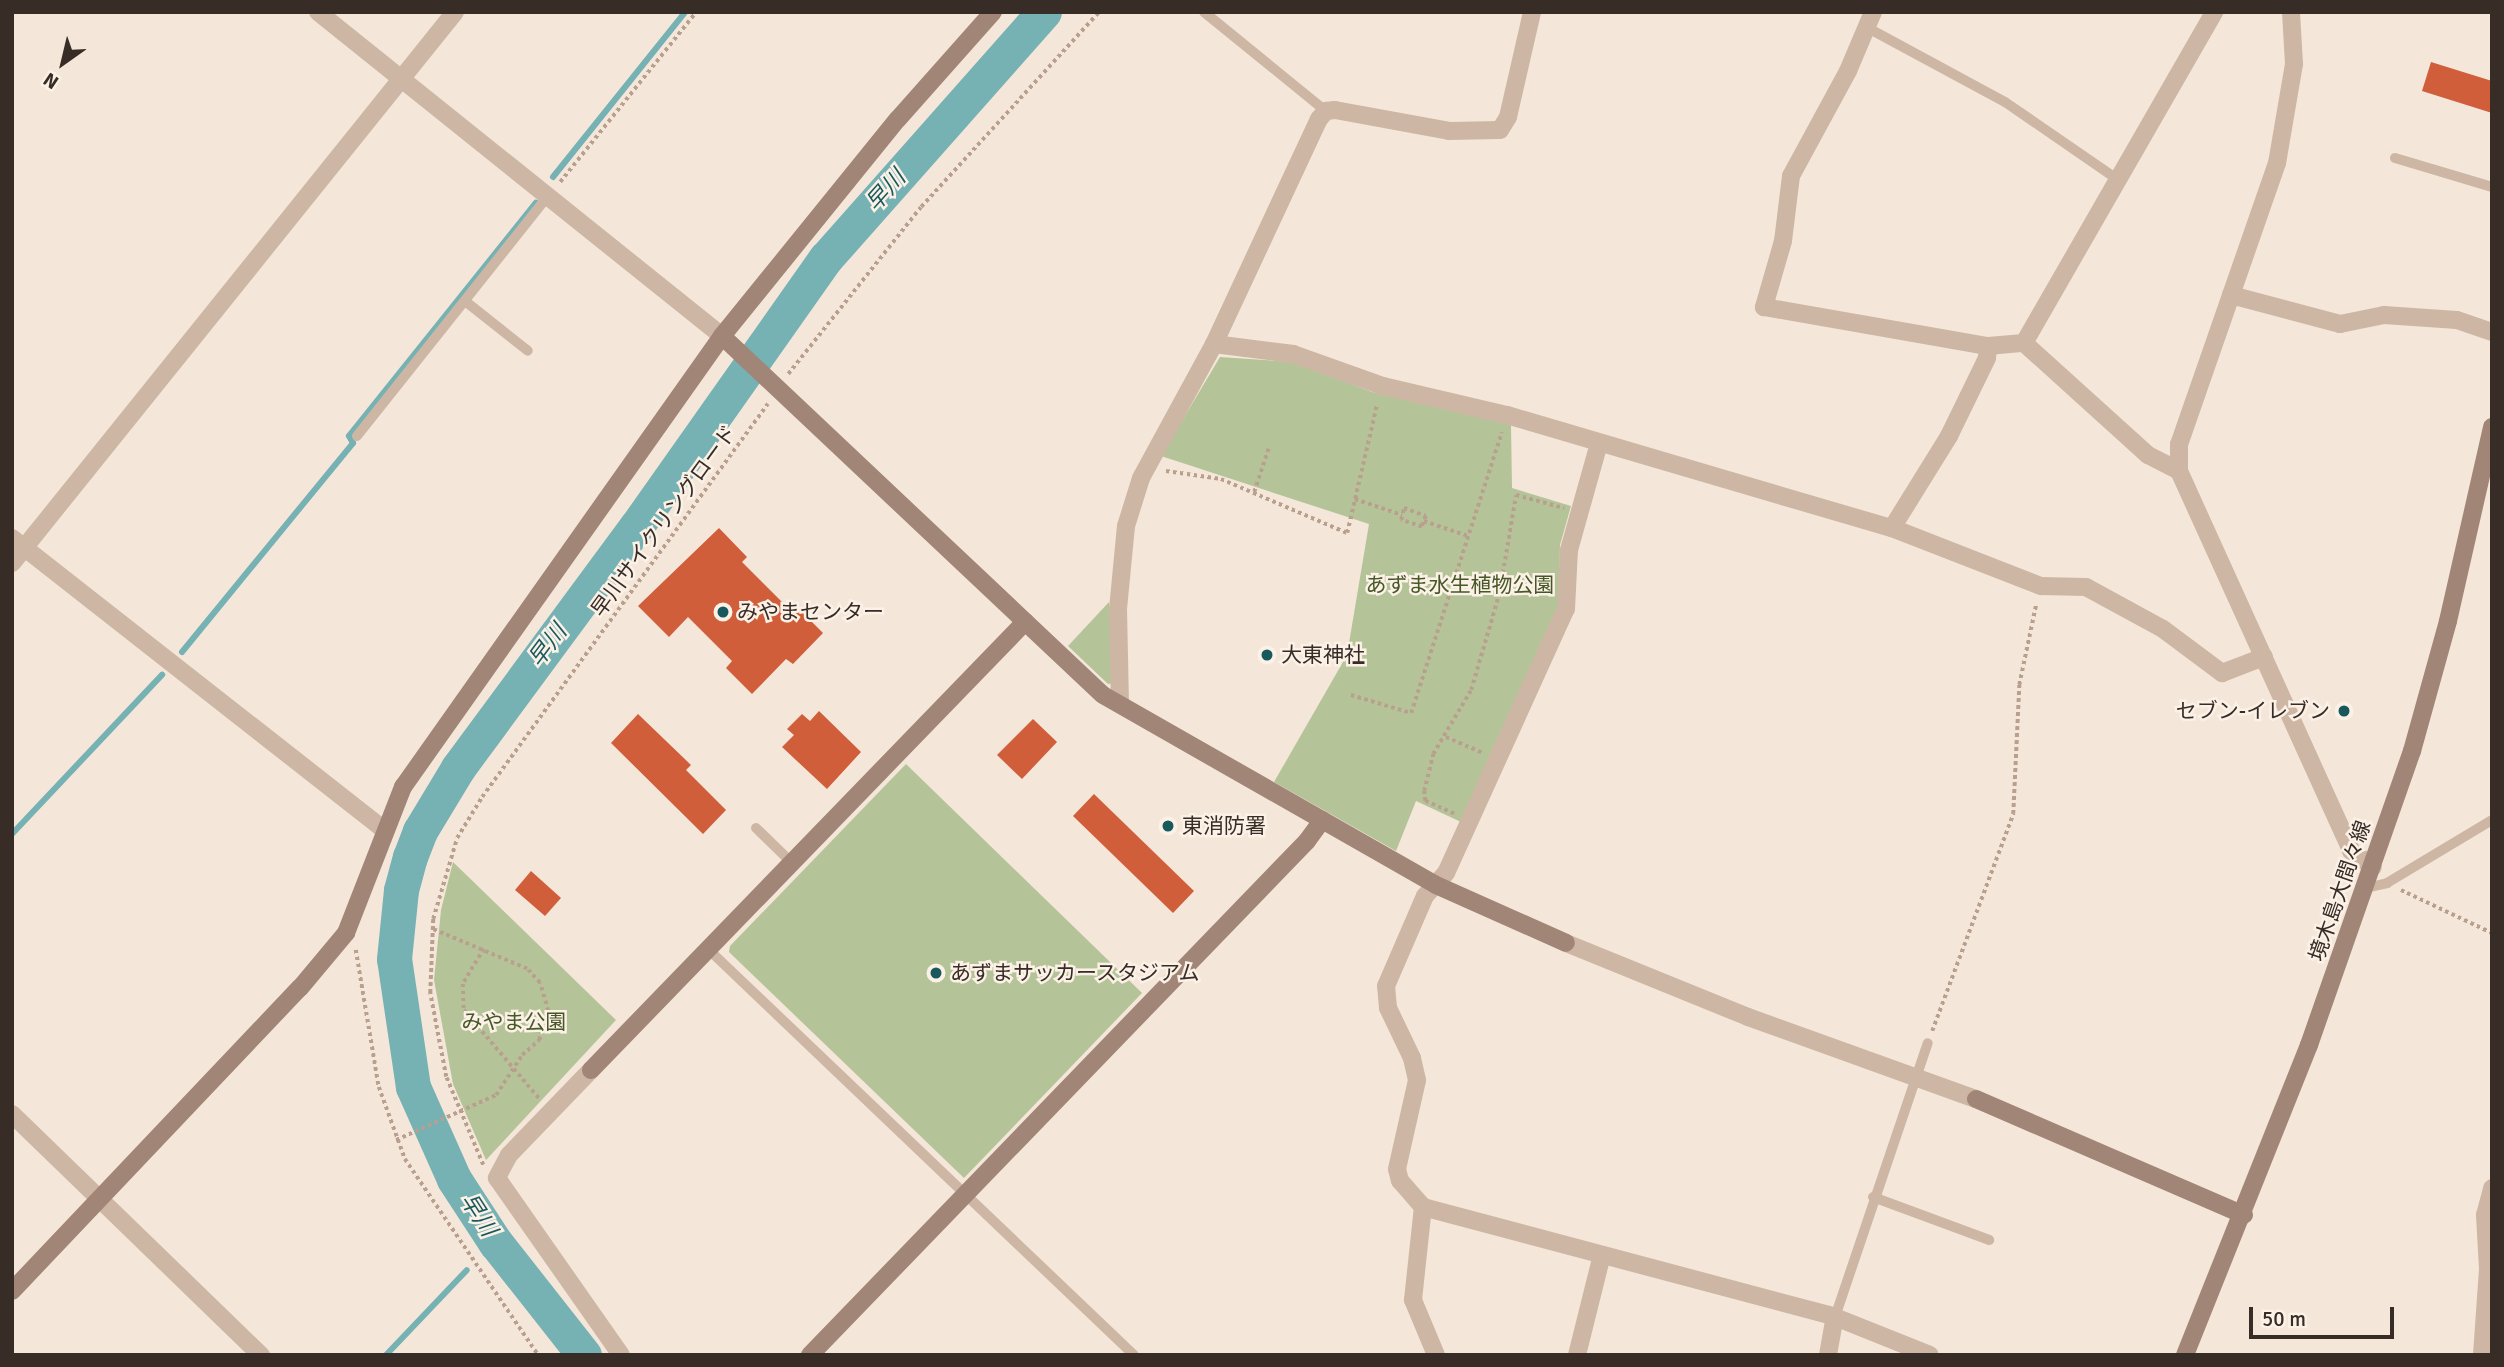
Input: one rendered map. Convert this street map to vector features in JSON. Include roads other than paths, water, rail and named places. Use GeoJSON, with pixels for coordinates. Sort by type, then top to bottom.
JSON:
{"type":"FeatureCollection","features":[{"type":"Feature","properties":{"kind":"street"},"geometry":{"type":"LineString","coordinates":[[318,12],[404,77],[726,340],[1094,688],[1436,885],[1566,943],[1748,1017],[1976,1099],[2244,1214]]}},
{"type":"Feature","properties":{"kind":"street"},"geometry":{"type":"LineString","coordinates":[[12,563],[19,543],[455,12]]}},
{"type":"Feature","properties":{"kind":"street"},"geometry":{"type":"LineString","coordinates":[[12,1291],[101,1200],[346,933],[383,829],[403,787],[726,340],[898,119],[993,12]]}},
{"type":"Feature","properties":{"kind":"street"},"geometry":{"type":"LineString","coordinates":[[1120,704],[1118,609],[1126,526],[1153,458],[1214,345],[1326,111],[1449,131],[1500,130],[1508,117],[1532,12]]}},
{"type":"Feature","properties":{"kind":"street"},"geometry":{"type":"LineString","coordinates":[[2024,342],[2214,12]]}},
{"type":"Feature","properties":{"kind":"street"},"geometry":{"type":"LineString","coordinates":[[2291,12],[2294,64],[2277,163],[2179,444],[2179,471],[2351,851],[2373,867]]}},
{"type":"Feature","properties":{"kind":"street"},"geometry":{"type":"LineString","coordinates":[[1871,20],[1791,176],[1783,240],[1764,307],[1988,346],[2024,342],[2148,455],[2179,471]]}},
{"type":"Feature","properties":{"kind":"street"},"geometry":{"type":"LineString","coordinates":[[2231,295],[2340,324],[2384,315],[2458,320],[2492,332]]}},
{"type":"Feature","properties":{"kind":"street"},"geometry":{"type":"LineString","coordinates":[[1214,345],[1293,354],[1383,386],[1507,415],[1892,528],[2041,586],[2096,591],[2163,629],[2222,673],[2264,657]]}},
{"type":"Feature","properties":{"kind":"street"},"geometry":{"type":"LineString","coordinates":[[1892,528],[1949,436],[1987,358],[1988,346]]}},
{"type":"Feature","properties":{"kind":"street","name":"境木島大間々線"},"geometry":{"type":"LineString","coordinates":[[2185,1355],[2244,1214],[2373,867],[2431,688],[2492,427]]}},
{"type":"Feature","properties":{"kind":"street"},"geometry":{"type":"LineString","coordinates":[[1600,443],[1569,550],[1566,609],[1446,873],[1425,896],[1390,971],[1385,997],[1412,1058],[1417,1080],[1397,1169],[1400,1181],[1423,1207],[1835,1317],[1930,1355]]}},
{"type":"Feature","properties":{"kind":"street"},"geometry":{"type":"LineString","coordinates":[[19,543],[383,829]]}},
{"type":"Feature","properties":{"kind":"street"},"geometry":{"type":"LineString","coordinates":[[621,1355],[497,1178],[509,1155],[1025,621]]}},
{"type":"Feature","properties":{"kind":"street"},"geometry":{"type":"LineString","coordinates":[[810,1355],[968,1195],[1307,842],[1322,820]]}},
{"type":"Feature","properties":{"kind":"street"},"geometry":{"type":"LineString","coordinates":[[12,1114],[261,1355]]}},
{"type":"Feature","properties":{"kind":"street"},"geometry":{"type":"LineString","coordinates":[[2482,1355],[2488,1269],[2485,1215],[2492,1188]]}},
{"type":"Feature","properties":{"kind":"street"},"geometry":{"type":"LineString","coordinates":[[1423,1207],[1412,1300],[1436,1355]]}},
{"type":"Feature","properties":{"kind":"street"},"geometry":{"type":"LineString","coordinates":[[1577,1355],[1602,1255]]}},
{"type":"Feature","properties":{"kind":"street"},"geometry":{"type":"LineString","coordinates":[[1828,1355],[1835,1317]]}},
{"type":"Feature","properties":{"kind":"lane"},"geometry":{"type":"LineString","coordinates":[[1204,12],[1326,111]]}},
{"type":"Feature","properties":{"kind":"lane"},"geometry":{"type":"LineString","coordinates":[[1871,20],[2005,102],[2117,179]]}},
{"type":"Feature","properties":{"kind":"lane"},"geometry":{"type":"LineString","coordinates":[[2395,158],[2492,187]]}},
{"type":"Feature","properties":{"kind":"lane"},"geometry":{"type":"LineString","coordinates":[[357,436],[550,195]]}},
{"type":"Feature","properties":{"kind":"lane"},"geometry":{"type":"LineString","coordinates":[[464,301],[528,351]]}},
{"type":"Feature","properties":{"kind":"lane"},"geometry":{"type":"LineString","coordinates":[[2366,888],[2387,883],[2492,820]]}},
{"type":"Feature","properties":{"kind":"lane"},"geometry":{"type":"LineString","coordinates":[[756,828],[791,862]]}},
{"type":"Feature","properties":{"kind":"lane"},"geometry":{"type":"LineString","coordinates":[[707,948],[1134,1355]]}},
{"type":"Feature","properties":{"kind":"lane"},"geometry":{"type":"LineString","coordinates":[[1835,1317],[1873,1197],[1928,1043]]}},
{"type":"Feature","properties":{"kind":"lane"},"geometry":{"type":"LineString","coordinates":[[1873,1197],[1989,1240]]}},
{"type":"Feature","properties":{"kind":"waterway"},"geometry":{"type":"LineString","coordinates":[[553,177],[685,12]]}},
{"type":"Feature","properties":{"kind":"waterway","name":"早川"},"geometry":{"type":"LineString","coordinates":[[584,1355],[495,1242],[454,1179],[413,1087],[394,959],[401,890],[410,857],[420,831],[458,768],[636,527],[826,258],[1044,12]]}},
{"type":"Feature","properties":{"kind":"waterway"},"geometry":{"type":"LineString","coordinates":[[182,652],[353,443],[349,436],[536,203]]}},
{"type":"Feature","properties":{"kind":"waterway"},"geometry":{"type":"LineString","coordinates":[[12,834],[162,675]]}},
{"type":"Feature","properties":{"kind":"waterway"},"geometry":{"type":"LineString","coordinates":[[486,1254],[495,1242]]}},
{"type":"Feature","properties":{"kind":"waterway"},"geometry":{"type":"LineString","coordinates":[[386,1355],[467,1270]]}},
{"type":"Feature","properties":{"kind":"place","name":"みやまセンター"},"geometry":{"type":"Point","coordinates":[723,612]}},
{"type":"Feature","properties":{"kind":"place","name":"大東神社"},"geometry":{"type":"Point","coordinates":[1267,655]}},
{"type":"Feature","properties":{"kind":"place","name":"セブン-イレブン"},"geometry":{"type":"Point","coordinates":[2344,711]}},
{"type":"Feature","properties":{"kind":"place","name":"東消防署"},"geometry":{"type":"Point","coordinates":[1168,826]}},
{"type":"Feature","properties":{"kind":"place","name":"あずまサッカースタジアム"},"geometry":{"type":"Point","coordinates":[936,973]}},
{"type":"Feature","properties":{"kind":"park label","name":"あずま水生植物公園"},"geometry":{"type":"Point","coordinates":[1460,585]}},
{"type":"Feature","properties":{"kind":"park label","name":"みやま公園"},"geometry":{"type":"Point","coordinates":[514,1022]}}]}
